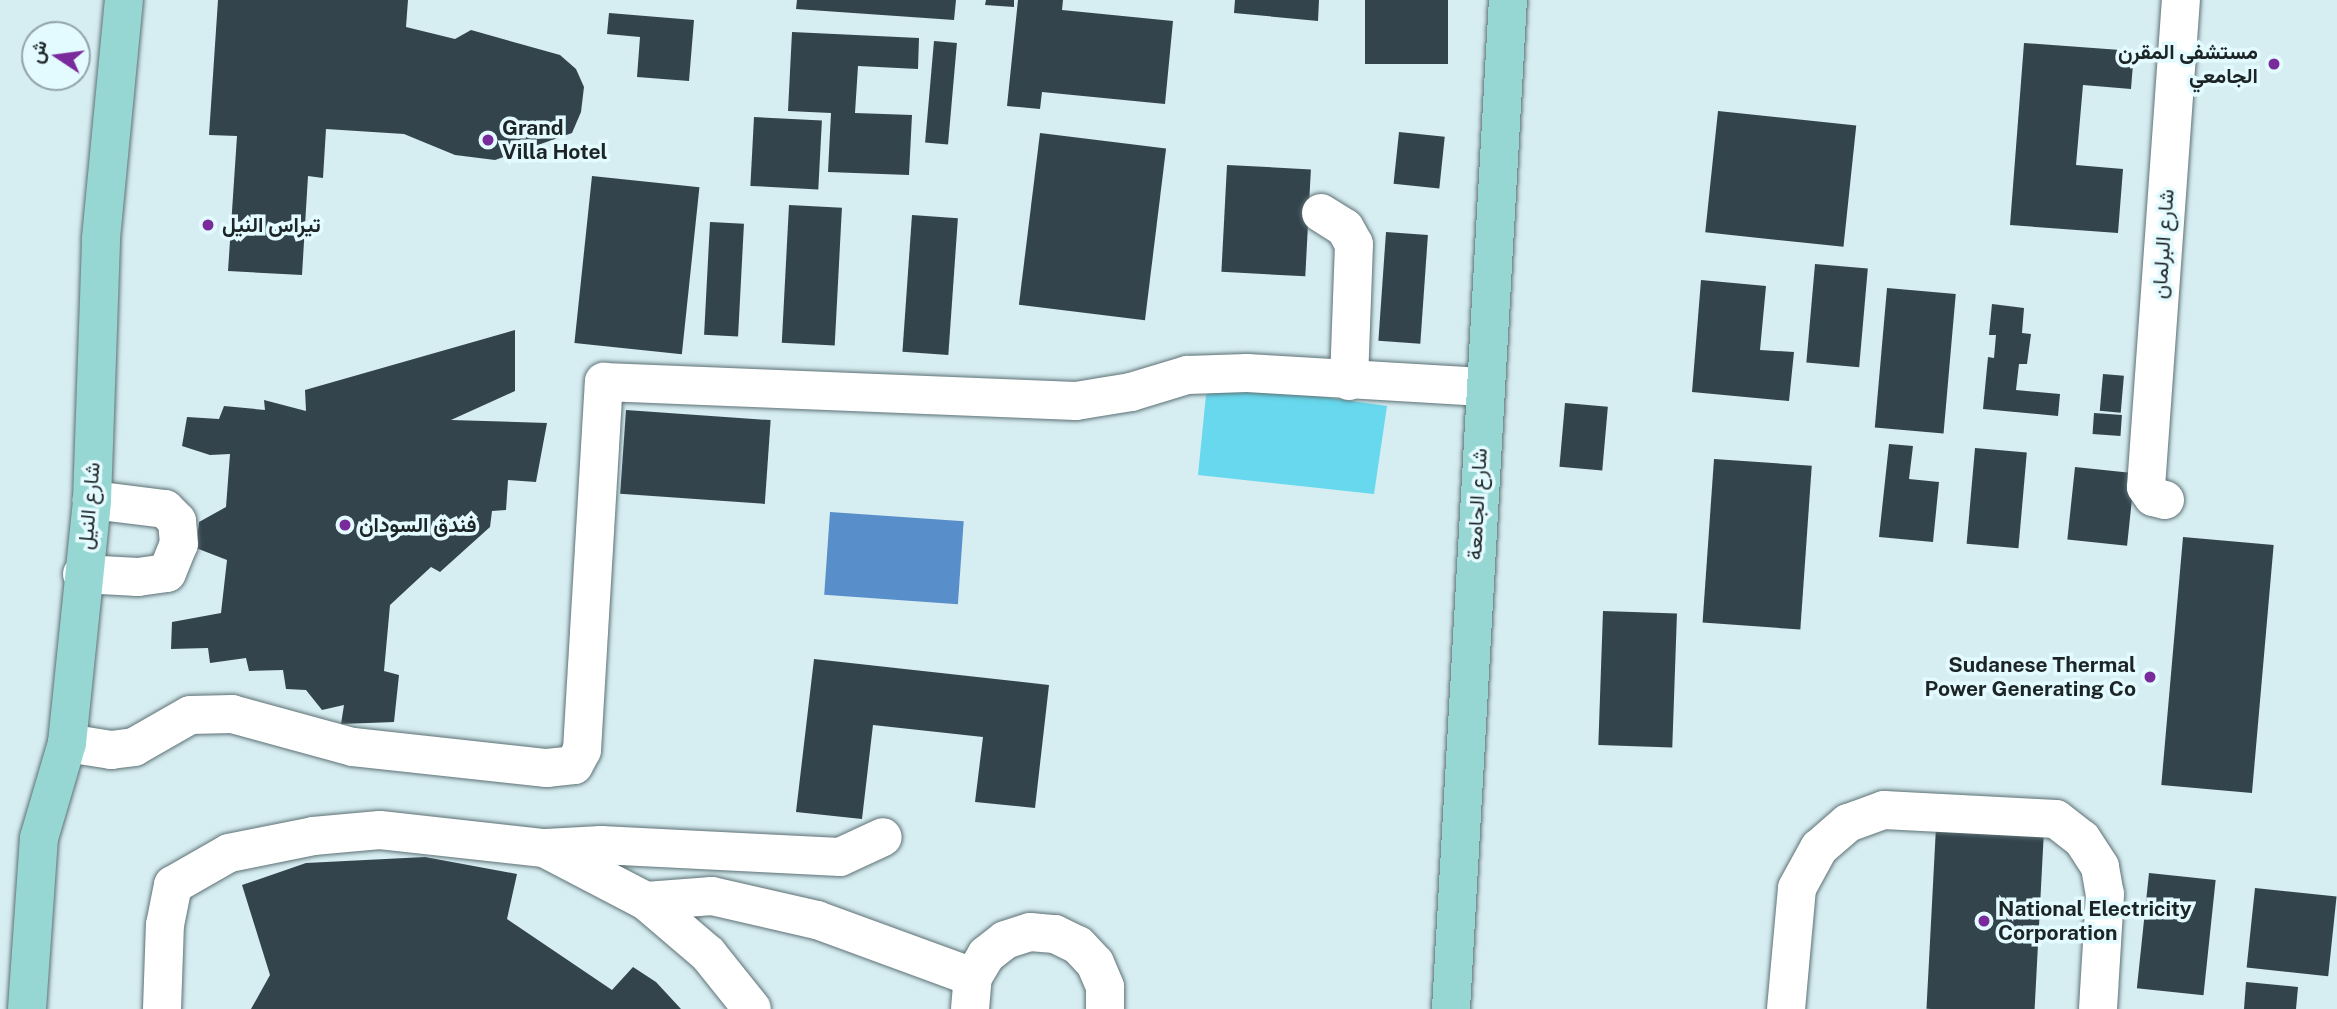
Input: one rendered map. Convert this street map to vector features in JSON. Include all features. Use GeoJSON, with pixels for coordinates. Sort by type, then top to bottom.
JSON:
{"type":"FeatureCollection","features":[{"type":"Feature","properties":{"kind":"main road","name":"شارع النيل"},"geometry":{"type":"LineString","coordinates":[[27,1009],[39,838],[66,743],[92,500],[101,238],[124,0]]}},
{"type":"Feature","properties":{"kind":"main road","name":"شارع الجامعة"},"geometry":{"type":"LineString","coordinates":[[1451,1009],[1483,387],[1508,0]]}},
{"type":"Feature","properties":{"kind":"street","name":"شارع البرلمان"},"geometry":{"type":"LineString","coordinates":[[2155,493],[2181,0]]}},
{"type":"Feature","properties":{"kind":"street"},"geometry":{"type":"LineString","coordinates":[[1321,213],[1345,228],[1354,244],[1349,381]]}},
{"type":"Feature","properties":{"kind":"street"},"geometry":{"type":"LineString","coordinates":[[66,743],[111,750],[134,747],[190,715],[232,714],[353,747],[547,768],[574,765],[582,750],[604,382],[1076,401],[1131,392],[1187,375],[1247,373],[1483,387]]}},
{"type":"Feature","properties":{"kind":"street"},"geometry":{"type":"LineString","coordinates":[[82,574],[138,577],[167,573],[179,544],[177,522],[165,509],[92,500]]}},
{"type":"Feature","properties":{"kind":"street"},"geometry":{"type":"LineString","coordinates":[[1786,1009],[1797,888],[1819,848],[1848,823],[1884,810],[2056,819],[2082,839],[2100,867],[2105,894],[2098,1009]]}},
{"type":"Feature","properties":{"kind":"street"},"geometry":{"type":"LineString","coordinates":[[162,1009],[164,925],[173,885],[195,869],[229,853],[313,836],[380,830],[544,848],[601,845],[840,857],[883,837]]}},
{"type":"Feature","properties":{"kind":"street"},"geometry":{"type":"LineString","coordinates":[[544,848],[646,901],[708,954],[752,1009]]}},
{"type":"Feature","properties":{"kind":"street"},"geometry":{"type":"LineString","coordinates":[[646,901],[712,896],[804,917],[971,993],[986,955],[1005,940],[1030,932],[1055,934],[1078,945],[1095,963],[1104,987],[1105,1009]]}},
{"type":"Feature","properties":{"kind":"shaded area"},"geometry":{"type":"Polygon","coordinates":[[[1232,384],[1387,406],[1374,494],[1198,475],[1206,395],[1232,384]]]}},
{"type":"Feature","properties":{"kind":"shaded area"},"geometry":{"type":"Polygon","coordinates":[[[830,512],[964,521],[958,604],[824,595],[830,512]]]}},
{"type":"Feature","properties":{"kind":"building","name":"Grand Villa Hotel"},"geometry":{"type":"Polygon","coordinates":[[[218,0],[408,0],[406,27],[455,39],[471,30],[560,55],[576,69],[584,87],[581,112],[572,133],[495,160],[455,155],[404,134],[326,129],[323,178],[308,176],[302,275],[228,271],[237,136],[209,135],[218,0]]]}},
{"type":"Feature","properties":{"kind":"building"},"geometry":{"type":"Polygon","coordinates":[[[797,0],[956,0],[954,20],[796,9],[797,0]]]}},
{"type":"Feature","properties":{"kind":"building"},"geometry":{"type":"Polygon","coordinates":[[[986,0],[1014,0],[1014,7],[985,5],[986,0]]]}},
{"type":"Feature","properties":{"kind":"building"},"geometry":{"type":"Polygon","coordinates":[[[1018,0],[1063,0],[1062,10],[1173,21],[1165,104],[1042,92],[1040,109],[1007,106],[1018,0]]]}},
{"type":"Feature","properties":{"kind":"building"},"geometry":{"type":"Polygon","coordinates":[[[1235,0],[1319,0],[1318,21],[1234,13],[1235,0]]]}},
{"type":"Feature","properties":{"kind":"building"},"geometry":{"type":"Polygon","coordinates":[[[1365,0],[1448,0],[1448,64],[1365,64],[1365,0]]]}},
{"type":"Feature","properties":{"kind":"building"},"geometry":{"type":"Polygon","coordinates":[[[609,13],[694,20],[689,81],[637,77],[640,37],[607,34],[609,13]]]}},
{"type":"Feature","properties":{"kind":"building"},"geometry":{"type":"Polygon","coordinates":[[[792,32],[919,38],[918,69],[858,66],[855,113],[912,115],[909,175],[828,172],[831,113],[788,111],[792,32]]]}},
{"type":"Feature","properties":{"kind":"building"},"geometry":{"type":"Polygon","coordinates":[[[934,41],[957,43],[948,145],[925,143],[934,41]]]}},
{"type":"Feature","properties":{"kind":"building"},"geometry":{"type":"Polygon","coordinates":[[[2024,43],[2134,51],[2131,89],[2083,85],[2076,165],[2123,169],[2118,233],[2010,225],[2024,43]]]}},
{"type":"Feature","properties":{"kind":"building"},"geometry":{"type":"Polygon","coordinates":[[[1718,111],[1856,126],[1843,247],[1705,232],[1718,111]]]}},
{"type":"Feature","properties":{"kind":"building"},"geometry":{"type":"Polygon","coordinates":[[[754,117],[822,121],[818,189],[750,186],[754,117]]]}},
{"type":"Feature","properties":{"kind":"building"},"geometry":{"type":"Polygon","coordinates":[[[1399,132],[1445,137],[1439,189],[1394,184],[1399,132]]]}},
{"type":"Feature","properties":{"kind":"building"},"geometry":{"type":"Polygon","coordinates":[[[1040,133],[1166,148],[1145,320],[1019,305],[1040,133]]]}},
{"type":"Feature","properties":{"kind":"building"},"geometry":{"type":"Polygon","coordinates":[[[1227,165],[1311,169],[1305,276],[1221,272],[1227,165]]]}},
{"type":"Feature","properties":{"kind":"building"},"geometry":{"type":"Polygon","coordinates":[[[592,176],[699,187],[682,354],[574,343],[592,176]]]}},
{"type":"Feature","properties":{"kind":"building"},"geometry":{"type":"Polygon","coordinates":[[[789,205],[842,208],[835,346],[782,343],[789,205]]]}},
{"type":"Feature","properties":{"kind":"building"},"geometry":{"type":"Polygon","coordinates":[[[912,215],[958,218],[948,355],[902,352],[912,215]]]}},
{"type":"Feature","properties":{"kind":"building"},"geometry":{"type":"Polygon","coordinates":[[[710,222],[744,224],[738,337],[704,335],[710,222]]]}},
{"type":"Feature","properties":{"kind":"building"},"geometry":{"type":"Polygon","coordinates":[[[1386,232],[1428,235],[1420,344],[1378,341],[1386,232]]]}},
{"type":"Feature","properties":{"kind":"building"},"geometry":{"type":"Polygon","coordinates":[[[1815,264],[1868,269],[1859,367],[1806,363],[1815,264]]]}},
{"type":"Feature","properties":{"kind":"building"},"geometry":{"type":"Polygon","coordinates":[[[1701,280],[1766,286],[1760,350],[1794,352],[1789,401],[1692,392],[1701,280]]]}},
{"type":"Feature","properties":{"kind":"building"},"geometry":{"type":"Polygon","coordinates":[[[1887,288],[1956,294],[1944,433],[1875,427],[1887,288]]]}},
{"type":"Feature","properties":{"kind":"building"},"geometry":{"type":"Polygon","coordinates":[[[1992,304],[2024,308],[2022,333],[2031,334],[2027,364],[2019,364],[2016,390],[2060,394],[2058,416],[1983,409],[1988,357],[1994,358],[1996,335],[1989,335],[1992,304]]]}},
{"type":"Feature","properties":{"kind":"building","name":"فندق السودان"},"geometry":{"type":"Polygon","coordinates":[[[515,330],[515,391],[451,420],[547,423],[536,482],[508,480],[506,510],[492,511],[490,527],[440,572],[431,567],[390,605],[384,671],[399,675],[394,722],[341,724],[344,705],[322,710],[306,690],[286,689],[283,670],[249,671],[246,658],[210,663],[208,648],[171,649],[172,622],[221,613],[227,560],[196,548],[199,522],[226,507],[230,454],[210,455],[182,446],[187,417],[219,419],[224,406],[265,410],[264,400],[306,411],[305,390],[515,330]]]}},
{"type":"Feature","properties":{"kind":"building"},"geometry":{"type":"Polygon","coordinates":[[[2103,374],[2124,376],[2121,413],[2100,411],[2103,374]]]}},
{"type":"Feature","properties":{"kind":"building"},"geometry":{"type":"Polygon","coordinates":[[[1565,403],[1608,407],[1602,471],[1559,467],[1565,403]]]}},
{"type":"Feature","properties":{"kind":"building"},"geometry":{"type":"Polygon","coordinates":[[[626,410],[771,420],[765,504],[620,494],[626,410]]]}},
{"type":"Feature","properties":{"kind":"building"},"geometry":{"type":"Polygon","coordinates":[[[2094,413],[2122,415],[2120,436],[2093,434],[2094,413]]]}},
{"type":"Feature","properties":{"kind":"building"},"geometry":{"type":"Polygon","coordinates":[[[1889,444],[1913,446],[1909,479],[1939,482],[1933,542],[1879,537],[1889,444]]]}},
{"type":"Feature","properties":{"kind":"building"},"geometry":{"type":"Polygon","coordinates":[[[1975,448],[2027,453],[2018,548],[1967,544],[1975,448]]]}},
{"type":"Feature","properties":{"kind":"building"},"geometry":{"type":"Polygon","coordinates":[[[1714,459],[1812,466],[1800,629],[1703,623],[1714,459]]]}},
{"type":"Feature","properties":{"kind":"building"},"geometry":{"type":"Polygon","coordinates":[[[2075,467],[2135,473],[2127,546],[2067,540],[2075,467]]]}},
{"type":"Feature","properties":{"kind":"building"},"geometry":{"type":"Polygon","coordinates":[[[2183,537],[2274,545],[2252,793],[2161,785],[2183,537]]]}},
{"type":"Feature","properties":{"kind":"building"},"geometry":{"type":"Polygon","coordinates":[[[1603,611],[1677,614],[1672,748],[1598,745],[1603,611]]]}},
{"type":"Feature","properties":{"kind":"building"},"geometry":{"type":"Polygon","coordinates":[[[814,659],[1049,685],[1035,808],[975,802],[983,737],[873,725],[862,819],[796,812],[814,659]]]}},
{"type":"Feature","properties":{"kind":"building","name":"National Electricity Corporation"},"geometry":{"type":"Polygon","coordinates":[[[1936,827],[2044,833],[2035,1009],[1926,1009],[1936,827]]]}},
{"type":"Feature","properties":{"kind":"building"},"geometry":{"type":"Polygon","coordinates":[[[425,857],[517,874],[507,919],[612,990],[633,967],[656,982],[681,1009],[251,1009],[270,975],[242,885],[306,863],[425,857]]]}},
{"type":"Feature","properties":{"kind":"building"},"geometry":{"type":"Polygon","coordinates":[[[2149,873],[2216,880],[2204,995],[2137,988],[2149,873]]]}},
{"type":"Feature","properties":{"kind":"building"},"geometry":{"type":"Polygon","coordinates":[[[2255,888],[2337,897],[2328,976],[2247,968],[2255,888]]]}},
{"type":"Feature","properties":{"kind":"building"},"geometry":{"type":"Polygon","coordinates":[[[2246,982],[2298,987],[2296,1009],[2244,1009],[2246,982]]]}},
{"type":"Feature","properties":{"kind":"place","name":"مستشفى المقرن الجامعي"},"geometry":{"type":"Point","coordinates":[2274,64]}},
{"type":"Feature","properties":{"kind":"place","name":"Grand Villa Hotel"},"geometry":{"type":"Point","coordinates":[488,140]}},
{"type":"Feature","properties":{"kind":"place","name":"تيراس النيل"},"geometry":{"type":"Point","coordinates":[208,225]}},
{"type":"Feature","properties":{"kind":"place","name":"فندق السودان"},"geometry":{"type":"Point","coordinates":[345,525]}},
{"type":"Feature","properties":{"kind":"place","name":"Sudanese Thermal Power Generating Co"},"geometry":{"type":"Point","coordinates":[2150,677]}},
{"type":"Feature","properties":{"kind":"place","name":"National Electricity Corporation"},"geometry":{"type":"Point","coordinates":[1984,921]}}]}
